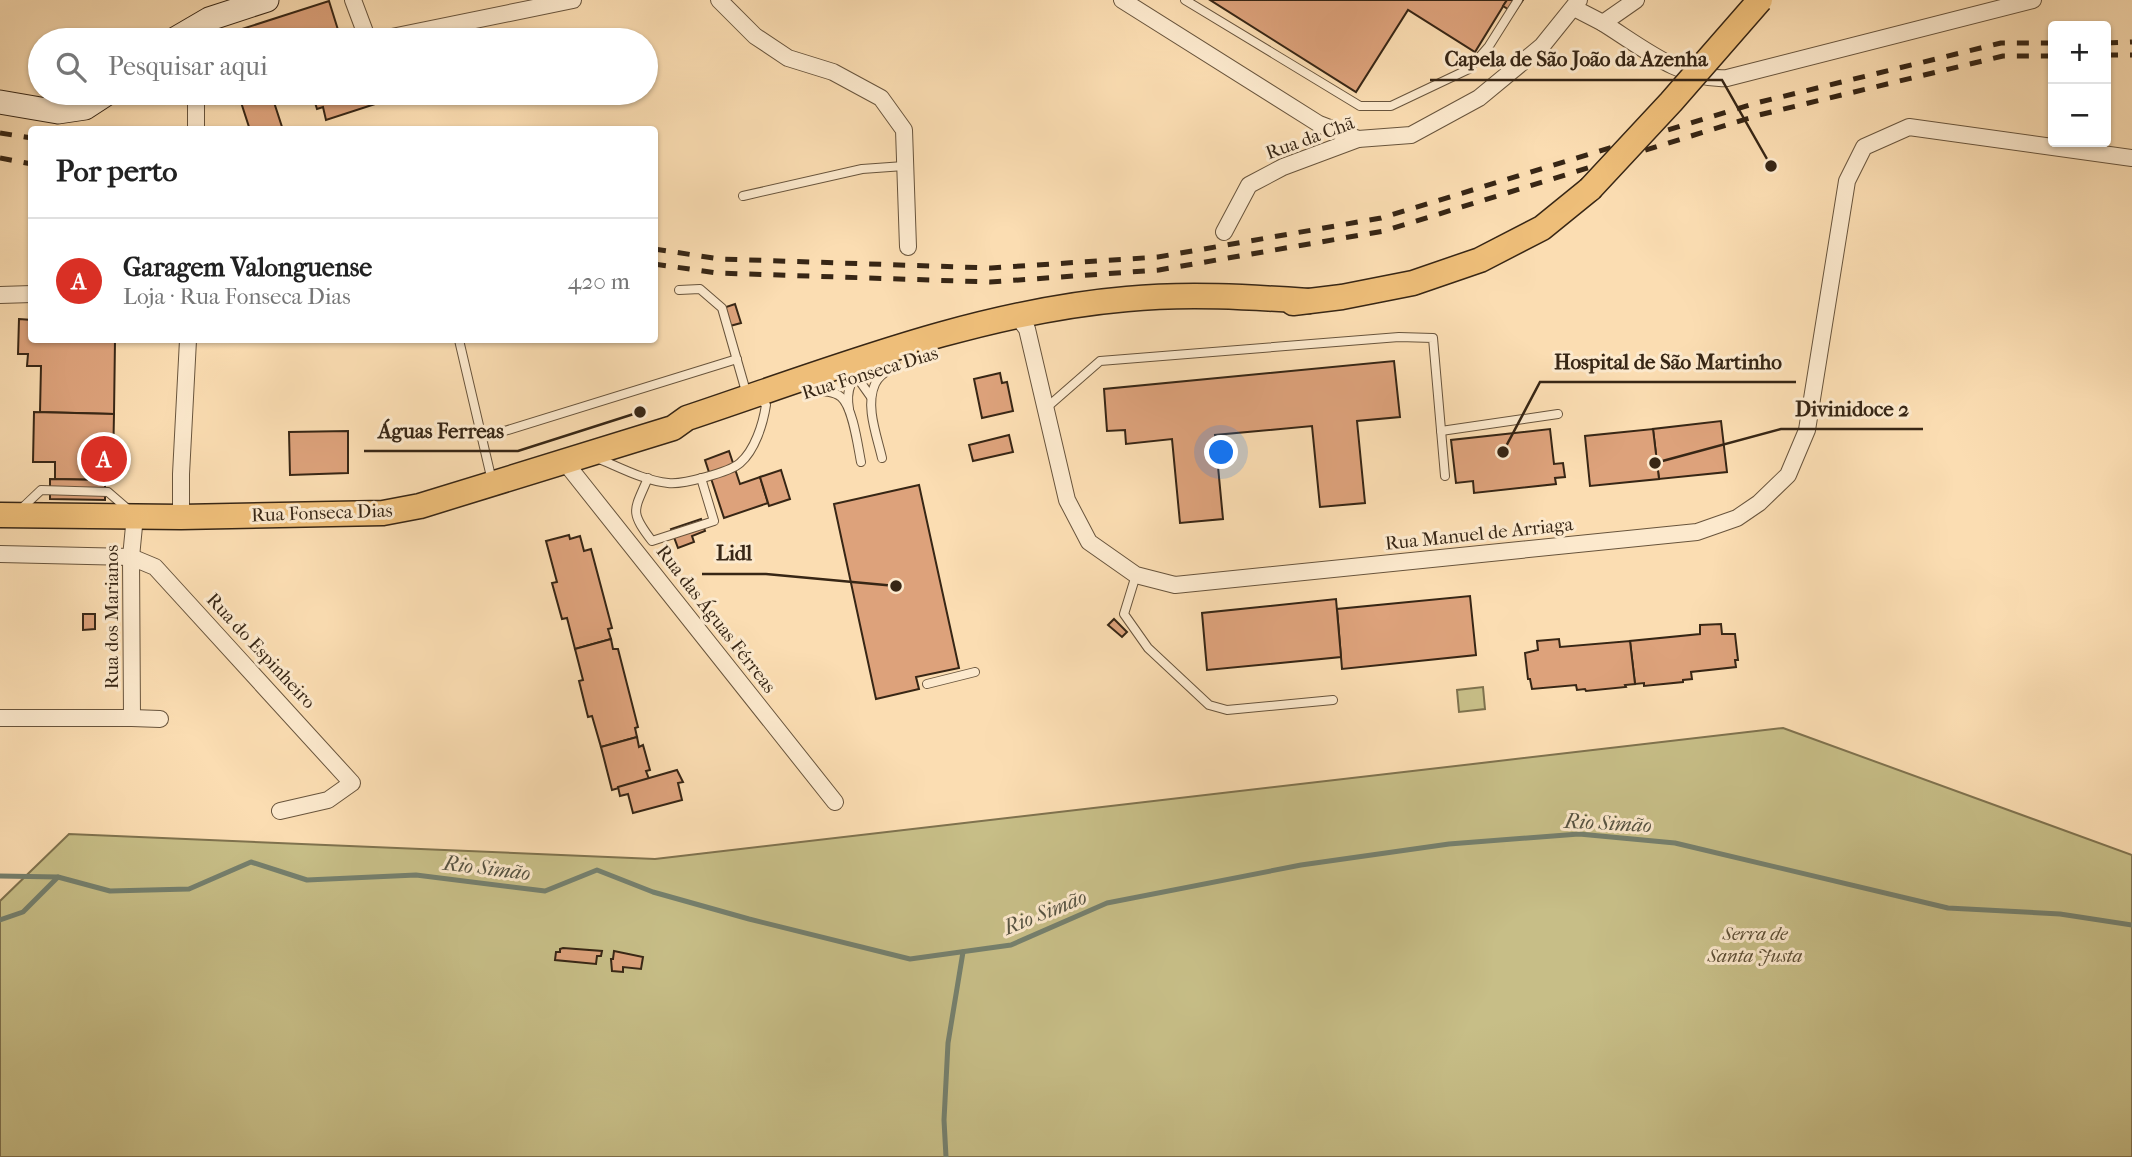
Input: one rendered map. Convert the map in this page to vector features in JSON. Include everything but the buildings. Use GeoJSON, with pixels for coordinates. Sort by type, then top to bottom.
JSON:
{"type":"FeatureCollection","features":[{"type":"Feature","properties":{"kind":"main road","name":"Rua Fonseca Dias"},"geometry":{"type":"LineString","coordinates":[[814,383],[925,340],[1017,323],[1163,310],[1247,310],[1413,284],[1480,260],[1542,228],[1590,189],[1760,0]]}},
{"type":"Feature","properties":{"kind":"main road","name":"Rua Fonseca Dias"},"geometry":{"type":"LineString","coordinates":[[7,515],[181,517],[383,513],[420,506],[673,428],[689,429],[756,399],[977,339],[1070,306],[1145,298],[1308,301]]}},
{"type":"Feature","properties":{"kind":"street"},"geometry":{"type":"LineString","coordinates":[[200,28],[209,19],[267,0]]}},
{"type":"Feature","properties":{"kind":"street"},"geometry":{"type":"LineString","coordinates":[[353,0],[364,28]]}},
{"type":"Feature","properties":{"kind":"street"},"geometry":{"type":"LineString","coordinates":[[436,28],[573,0]]}},
{"type":"Feature","properties":{"kind":"street"},"geometry":{"type":"LineString","coordinates":[[719,0],[755,36],[788,58],[833,72],[881,98],[904,130],[908,247]]}},
{"type":"Feature","properties":{"kind":"street"},"geometry":{"type":"LineString","coordinates":[[1122,0],[1319,124],[1358,139]]}},
{"type":"Feature","properties":{"kind":"street"},"geometry":{"type":"LineString","coordinates":[[1603,23],[1636,0]]}},
{"type":"Feature","properties":{"kind":"street","name":"Rua da Chã"},"geometry":{"type":"LineString","coordinates":[[1224,232],[1250,185],[1283,167],[1358,139],[1411,135],[1479,98],[1542,46],[1577,4],[1676,68],[1709,79],[1727,78],[2033,0]]}},
{"type":"Feature","properties":{"kind":"street"},"geometry":{"type":"LineString","coordinates":[[0,102],[58,112],[90,105]]}},
{"type":"Feature","properties":{"kind":"street"},"geometry":{"type":"LineString","coordinates":[[196,105],[196,126]]}},
{"type":"Feature","properties":{"kind":"street","name":"Rua Manuel de Arriaga"},"geometry":{"type":"LineString","coordinates":[[1017,323],[1045,409],[1067,500],[1089,542],[1136,575],[1175,585],[1698,532],[1737,518],[1759,503],[1788,475],[1807,430],[1847,181],[1864,147],[1909,127],[2132,158]]}},
{"type":"Feature","properties":{"kind":"street"},"geometry":{"type":"LineString","coordinates":[[0,295],[28,294]]}},
{"type":"Feature","properties":{"kind":"street"},"geometry":{"type":"LineString","coordinates":[[181,517],[188,343]]}},
{"type":"Feature","properties":{"kind":"street","name":"Rua das Águas Férreas"},"geometry":{"type":"LineString","coordinates":[[564,461],[835,802]]}},
{"type":"Feature","properties":{"kind":"street","name":"Rua dos Marianos"},"geometry":{"type":"LineString","coordinates":[[132,718],[131,557],[135,516]]}},
{"type":"Feature","properties":{"kind":"street"},"geometry":{"type":"LineString","coordinates":[[0,554],[131,557]]}},
{"type":"Feature","properties":{"kind":"street","name":"Rua do Espinheiro"},"geometry":{"type":"LineString","coordinates":[[131,557],[155,568],[352,783],[328,800],[280,811]]}},
{"type":"Feature","properties":{"kind":"street"},"geometry":{"type":"LineString","coordinates":[[0,718],[160,719]]}},
{"type":"Feature","properties":{"kind":"lane"},"geometry":{"type":"LineString","coordinates":[[1185,0],[1360,106],[1391,106],[1469,69],[1489,46],[1518,0]]}},
{"type":"Feature","properties":{"kind":"lane"},"geometry":{"type":"LineString","coordinates":[[743,196],[862,169],[904,166]]}},
{"type":"Feature","properties":{"kind":"lane"},"geometry":{"type":"LineString","coordinates":[[588,454],[667,484],[686,483],[738,465],[747,455],[764,422],[737,359],[722,308],[700,289],[679,289]]}},
{"type":"Feature","properties":{"kind":"lane"},"geometry":{"type":"LineString","coordinates":[[1045,409],[1100,361],[1399,337],[1433,338],[1445,476]]}},
{"type":"Feature","properties":{"kind":"lane"},"geometry":{"type":"LineString","coordinates":[[882,458],[872,409],[874,384],[888,364],[925,340]]}},
{"type":"Feature","properties":{"kind":"lane"},"geometry":{"type":"LineString","coordinates":[[460,343],[493,484]]}},
{"type":"Feature","properties":{"kind":"lane"},"geometry":{"type":"LineString","coordinates":[[482,438],[737,359]]}},
{"type":"Feature","properties":{"kind":"lane"},"geometry":{"type":"LineString","coordinates":[[862,372],[871,397]]}},
{"type":"Feature","properties":{"kind":"lane"},"geometry":{"type":"LineString","coordinates":[[861,462],[847,396],[862,372]]}},
{"type":"Feature","properties":{"kind":"lane"},"geometry":{"type":"LineString","coordinates":[[814,383],[842,398],[849,409]]}},
{"type":"Feature","properties":{"kind":"lane"},"geometry":{"type":"LineString","coordinates":[[1441,431],[1558,414]]}},
{"type":"Feature","properties":{"kind":"lane"},"geometry":{"type":"LineString","coordinates":[[648,478],[636,507],[635,519],[652,541],[714,521],[701,478]]}},
{"type":"Feature","properties":{"kind":"lane"},"geometry":{"type":"LineString","coordinates":[[1136,575],[1124,614],[1148,648],[1209,705],[1227,710],[1333,700]]}},
{"type":"Feature","properties":{"kind":"lane"},"geometry":{"type":"LineString","coordinates":[[927,684],[975,672]]}},
{"type":"Feature","properties":{"kind":"green space"},"geometry":{"type":"Polygon","coordinates":[[[1483,687],[1485,709],[1459,712],[1457,690],[1483,687]]]}},
{"type":"Feature","properties":{"kind":"green space","name":"Serra de Santa Justa"},"geometry":{"type":"Polygon","coordinates":[[[1783,728],[2132,855],[2132,1157],[0,1157],[0,901],[69,834],[655,859],[1783,728]]]}},
{"type":"Feature","properties":{"kind":"waterway","name":"Rio Simão"},"geometry":{"type":"LineString","coordinates":[[0,920],[23,912],[58,877],[110,891],[189,889],[251,862],[307,880],[416,875],[545,891],[597,870],[653,892],[910,959],[1011,945],[1107,903],[1301,865],[1449,844],[1579,834],[1675,843],[1948,908],[2060,914],[2132,925]]}},
{"type":"Feature","properties":{"kind":"waterway"},"geometry":{"type":"LineString","coordinates":[[0,876],[58,877]]}},
{"type":"Feature","properties":{"kind":"waterway"},"geometry":{"type":"LineString","coordinates":[[946,1157],[944,1120],[948,1043],[963,952]]}},
{"type":"Feature","properties":{"kind":"railway"},"geometry":{"type":"LineString","coordinates":[[2111,43],[2132,42]]}},
{"type":"Feature","properties":{"kind":"railway"},"geometry":{"type":"LineString","coordinates":[[658,250],[720,259],[991,268],[1158,257],[1381,218],[1756,103],[2001,43],[2048,43]]}},
{"type":"Feature","properties":{"kind":"railway"},"geometry":{"type":"LineString","coordinates":[[2111,55],[2132,55]]}},
{"type":"Feature","properties":{"kind":"railway"},"geometry":{"type":"LineString","coordinates":[[658,265],[717,273],[990,282],[1159,270],[1384,231],[1759,115],[2003,56],[2048,56]]}},
{"type":"Feature","properties":{"kind":"railway"},"geometry":{"type":"LineString","coordinates":[[0,133],[28,137]]}},
{"type":"Feature","properties":{"kind":"railway"},"geometry":{"type":"LineString","coordinates":[[0,158],[28,163]]}},
{"type":"Feature","properties":{"kind":"place","name":"Capela de São João da Azenha"},"geometry":{"type":"Point","coordinates":[1771,166]}},
{"type":"Feature","properties":{"kind":"place","name":"Águas Ferreas"},"geometry":{"type":"Point","coordinates":[640,412]}},
{"type":"Feature","properties":{"kind":"place","name":"Hospital de São Martinho"},"geometry":{"type":"Point","coordinates":[1503,452]}},
{"type":"Feature","properties":{"kind":"place","name":"Garagem Valonguense"},"geometry":{"type":"Point","coordinates":[104,459]}},
{"type":"Feature","properties":{"kind":"place","name":"Divinidoce 2"},"geometry":{"type":"Point","coordinates":[1655,463]}},
{"type":"Feature","properties":{"kind":"place","name":"Lidl"},"geometry":{"type":"Point","coordinates":[896,586]}}]}
